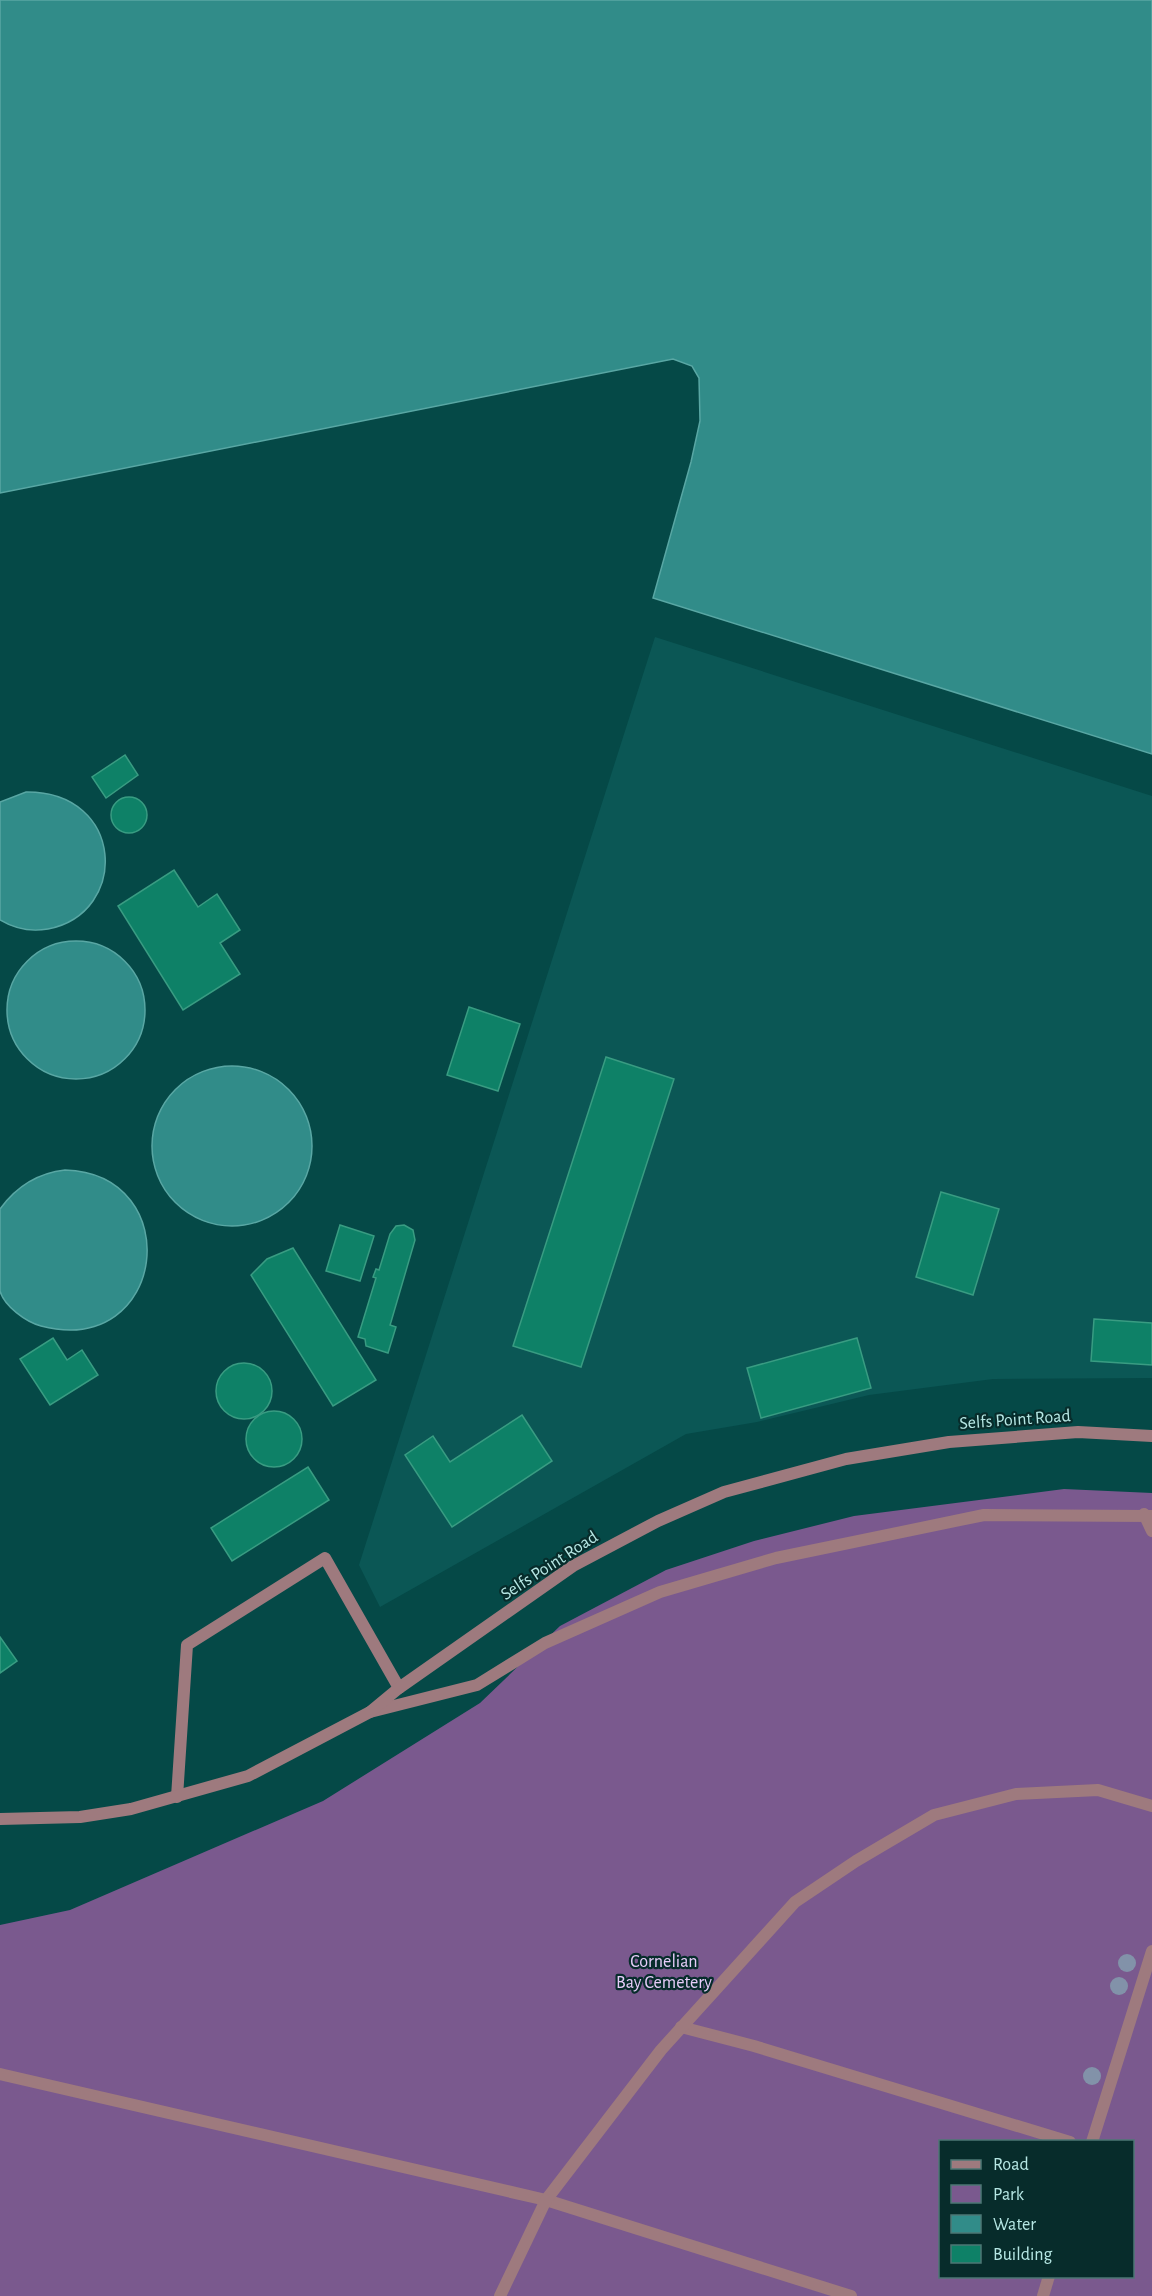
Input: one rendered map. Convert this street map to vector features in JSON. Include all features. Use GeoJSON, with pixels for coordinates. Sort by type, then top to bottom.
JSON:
{"type":"FeatureCollection","features":[{"type":"Feature","properties":{"kind":"street","name":"Selfs Point Road"},"geometry":{"type":"LineString","coordinates":[[0,1819],[80,1817],[131,1809],[248,1776],[370,1713],[399,1688],[573,1566],[658,1521],[724,1492],[846,1458],[949,1442],[1078,1432],[1152,1437]]}},
{"type":"Feature","properties":{"kind":"street"},"geometry":{"type":"LineString","coordinates":[[370,1713],[477,1685],[545,1643],[660,1592],[776,1558],[984,1515],[1148,1515],[1152,1531]]}},
{"type":"Feature","properties":{"kind":"street"},"geometry":{"type":"LineString","coordinates":[[177,1797],[187,1645],[325,1558],[399,1688]]}},
{"type":"Feature","properties":{"kind":"street"},"geometry":{"type":"LineString","coordinates":[[500,2296],[546,2200],[661,2050],[795,1902],[855,1861],[934,1815],[1016,1794],[1098,1790],[1152,1806]]}},
{"type":"Feature","properties":{"kind":"street"},"geometry":{"type":"LineString","coordinates":[[1093,2140],[1152,1951]]}},
{"type":"Feature","properties":{"kind":"street"},"geometry":{"type":"LineString","coordinates":[[681,2027],[754,2046],[1063,2140]]}},
{"type":"Feature","properties":{"kind":"street"},"geometry":{"type":"LineString","coordinates":[[0,2074],[546,2200],[851,2296]]}},
{"type":"Feature","properties":{"kind":"street"},"geometry":{"type":"LineString","coordinates":[[1043,2296],[1049,2278]]}},
{"type":"Feature","properties":{"kind":"shaded area"},"geometry":{"type":"Polygon","coordinates":[[[655,637],[1152,796],[1152,1378],[993,1379],[869,1395],[757,1422],[686,1434],[380,1607],[359,1565],[655,637]]]}},
{"type":"Feature","properties":{"kind":"green space","name":"Cornelian Bay Cemetery"},"geometry":{"type":"Polygon","coordinates":[[[1064,1489],[1152,1493],[1152,2296],[0,2296],[0,1925],[70,1910],[323,1801],[480,1703],[560,1626],[666,1570],[754,1541],[854,1516],[1064,1489]]]}},
{"type":"Feature","properties":{"kind":"water"},"geometry":{"type":"Polygon","coordinates":[[[0,0],[1152,0],[1152,754],[653,598],[691,462],[700,421],[699,378],[692,366],[673,359],[0,493],[0,0]]]}},
{"type":"Feature","properties":{"kind":"water"},"geometry":{"type":"Polygon","coordinates":[[[26,792],[59,797],[83,811],[98,831],[105,854],[103,878],[93,901],[75,918],[48,929],[23,929],[0,920],[0,802],[26,792]]]}},
{"type":"Feature","properties":{"kind":"water"},"geometry":{"type":"Polygon","coordinates":[[[76,941],[103,946],[115,952],[125,961],[134,971],[140,983],[145,1010],[140,1037],[134,1049],[125,1059],[115,1068],[103,1074],[76,1079],[49,1074],[37,1068],[27,1059],[18,1049],[12,1037],[7,1010],[12,983],[18,971],[27,961],[37,952],[49,946],[76,941]]]}},
{"type":"Feature","properties":{"kind":"water"},"geometry":{"type":"Polygon","coordinates":[[[232,1066],[263,1072],[289,1089],[306,1115],[312,1146],[306,1177],[289,1203],[263,1220],[232,1226],[201,1220],[175,1203],[158,1177],[152,1146],[158,1115],[175,1089],[201,1072],[232,1066]]]}},
{"type":"Feature","properties":{"kind":"water"},"geometry":{"type":"Polygon","coordinates":[[[65,1170],[104,1179],[131,1201],[145,1230],[146,1262],[136,1292],[115,1316],[83,1329],[35,1324],[11,1308],[0,1291],[0,1209],[28,1182],[46,1174],[65,1170]]]}},
{"type":"Feature","properties":{"kind":"building"},"geometry":{"type":"Polygon","coordinates":[[[125,755],[138,775],[106,798],[92,777],[125,755]]]}},
{"type":"Feature","properties":{"kind":"building"},"geometry":{"type":"Polygon","coordinates":[[[129,797],[142,802],[147,815],[142,828],[129,833],[116,828],[111,815],[116,802],[129,797]]]}},
{"type":"Feature","properties":{"kind":"building"},"geometry":{"type":"Polygon","coordinates":[[[174,870],[198,907],[217,894],[240,930],[220,943],[240,974],[183,1010],[118,906],[174,870]]]}},
{"type":"Feature","properties":{"kind":"building"},"geometry":{"type":"Polygon","coordinates":[[[469,1007],[520,1024],[498,1091],[447,1075],[469,1007]]]}},
{"type":"Feature","properties":{"kind":"building"},"geometry":{"type":"Polygon","coordinates":[[[606,1057],[674,1079],[581,1367],[513,1346],[606,1057]]]}},
{"type":"Feature","properties":{"kind":"building"},"geometry":{"type":"Polygon","coordinates":[[[941,1192],[999,1209],[973,1295],[916,1277],[941,1192]]]}},
{"type":"Feature","properties":{"kind":"building"},"geometry":{"type":"Polygon","coordinates":[[[340,1225],[374,1236],[360,1281],[326,1271],[340,1225]]]}},
{"type":"Feature","properties":{"kind":"building"},"geometry":{"type":"Polygon","coordinates":[[[404,1225],[413,1230],[415,1240],[390,1325],[396,1327],[388,1353],[366,1346],[365,1339],[358,1337],[376,1278],[373,1277],[376,1269],[379,1270],[390,1234],[396,1226],[404,1225]]]}},
{"type":"Feature","properties":{"kind":"building"},"geometry":{"type":"Polygon","coordinates":[[[293,1248],[376,1380],[333,1406],[251,1275],[267,1259],[293,1248]]]}},
{"type":"Feature","properties":{"kind":"building"},"geometry":{"type":"Polygon","coordinates":[[[1094,1319],[1152,1323],[1152,1365],[1091,1361],[1094,1319]]]}},
{"type":"Feature","properties":{"kind":"building"},"geometry":{"type":"Polygon","coordinates":[[[53,1338],[67,1360],[82,1350],[98,1375],[50,1405],[20,1359],[53,1338]]]}},
{"type":"Feature","properties":{"kind":"building"},"geometry":{"type":"Polygon","coordinates":[[[857,1338],[871,1388],[761,1418],[747,1368],[857,1338]]]}},
{"type":"Feature","properties":{"kind":"building"},"geometry":{"type":"Polygon","coordinates":[[[244,1363],[255,1365],[264,1371],[270,1380],[272,1391],[270,1402],[264,1411],[255,1417],[244,1419],[233,1417],[224,1411],[218,1402],[216,1391],[218,1380],[224,1371],[233,1365],[244,1363]]]}},
{"type":"Feature","properties":{"kind":"building"},"geometry":{"type":"Polygon","coordinates":[[[274,1411],[285,1413],[294,1419],[300,1428],[302,1439],[300,1450],[294,1459],[285,1465],[274,1467],[263,1465],[254,1459],[248,1450],[246,1439],[248,1428],[254,1419],[263,1413],[274,1411]]]}},
{"type":"Feature","properties":{"kind":"building"},"geometry":{"type":"Polygon","coordinates":[[[522,1415],[552,1461],[452,1527],[405,1455],[433,1436],[450,1462],[522,1415]]]}},
{"type":"Feature","properties":{"kind":"building"},"geometry":{"type":"Polygon","coordinates":[[[308,1467],[329,1500],[232,1561],[211,1528],[308,1467]]]}},
{"type":"Feature","properties":{"kind":"building"},"geometry":{"type":"Polygon","coordinates":[[[0,1637],[17,1661],[0,1673],[0,1637]]]}}]}
